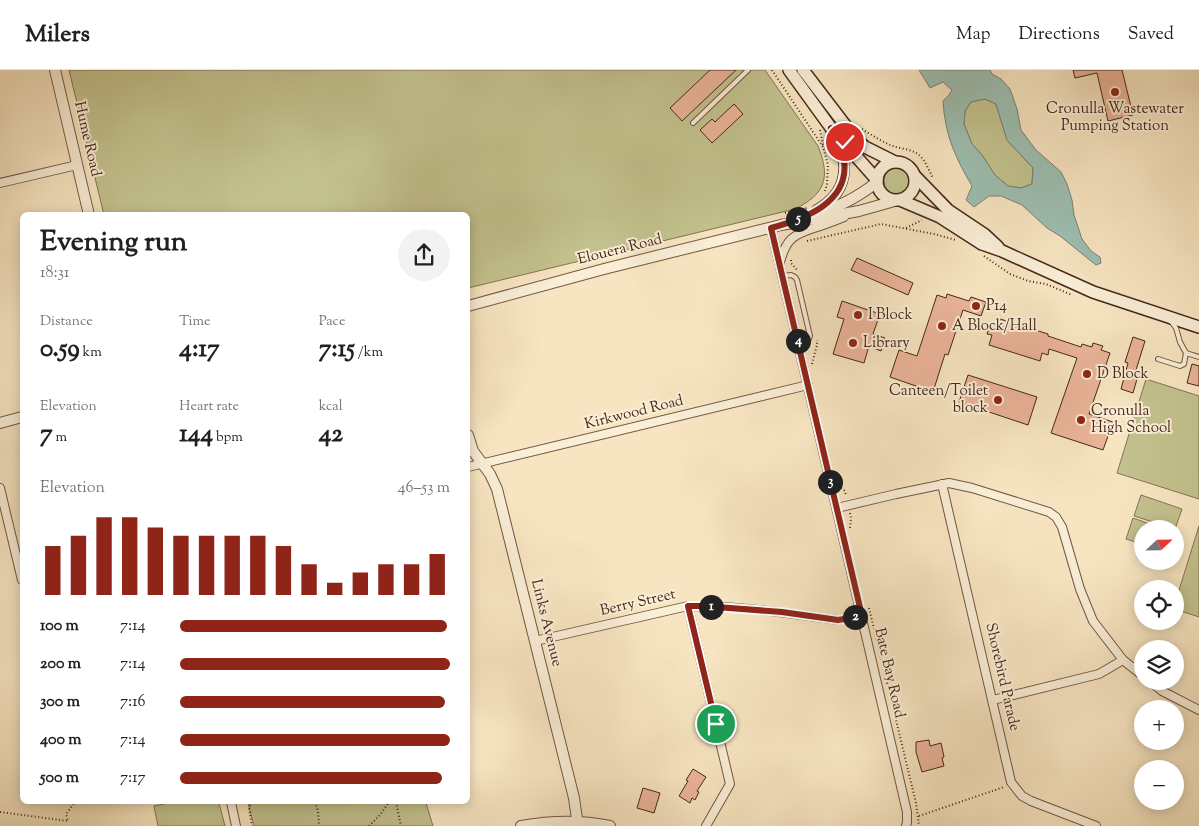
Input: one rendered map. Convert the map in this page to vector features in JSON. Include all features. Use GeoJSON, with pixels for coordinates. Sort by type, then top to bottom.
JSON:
{"type":"FeatureCollection","features":[{"type":"Feature","properties":{"kind":"main road"},"geometry":{"type":"LineString","coordinates":[[789,70],[831,128],[877,181]]}},
{"type":"Feature","properties":{"kind":"main road"},"geometry":{"type":"LineString","coordinates":[[803,70],[855,138],[865,147],[893,162]]}},
{"type":"Feature","properties":{"kind":"main road"},"geometry":{"type":"LineString","coordinates":[[1002,251],[984,234],[948,210],[906,164],[893,162],[888,163],[882,168],[877,181],[879,190],[890,199],[899,200],[932,213],[982,244],[1002,251],[1093,292],[1199,327]]}},
{"type":"Feature","properties":{"kind":"main road"},"geometry":{"type":"LineString","coordinates":[[899,200],[909,195],[913,190],[915,176]]}},
{"type":"Feature","properties":{"kind":"street","name":"Hume Road"},"geometry":{"type":"LineString","coordinates":[[55,70],[88,212]]}},
{"type":"Feature","properties":{"kind":"street"},"geometry":{"type":"LineString","coordinates":[[809,211],[822,208],[839,190],[843,181],[845,161],[831,128]]}},
{"type":"Feature","properties":{"kind":"street"},"geometry":{"type":"LineString","coordinates":[[0,183],[78,165]]}},
{"type":"Feature","properties":{"kind":"street","name":"Elouera Road"},"geometry":{"type":"LineString","coordinates":[[776,227],[809,211],[832,208],[851,200],[877,181]]}},
{"type":"Feature","properties":{"kind":"street","name":"Elouera Road"},"geometry":{"type":"LineString","coordinates":[[470,305],[604,269],[776,227],[860,211],[899,200]]}},
{"type":"Feature","properties":{"kind":"street"},"geometry":{"type":"LineString","coordinates":[[779,263],[783,250],[790,240],[800,232],[860,211]]}},
{"type":"Feature","properties":{"kind":"street","name":"Bate Bay Road"},"geometry":{"type":"LineString","coordinates":[[776,227],[779,263],[907,812],[906,826]]}},
{"type":"Feature","properties":{"kind":"street","name":"Kirkwood Road"},"geometry":{"type":"LineString","coordinates":[[470,467],[808,385]]}},
{"type":"Feature","properties":{"kind":"street"},"geometry":{"type":"LineString","coordinates":[[0,423],[20,418]]}},
{"type":"Feature","properties":{"kind":"street","name":"Links Avenue"},"geometry":{"type":"LineString","coordinates":[[470,441],[473,451],[490,474],[497,489],[574,798],[578,824]]}},
{"type":"Feature","properties":{"kind":"street"},"geometry":{"type":"LineString","coordinates":[[836,508],[948,483],[972,488],[1049,512],[1056,517],[1062,527],[1080,590],[1093,621],[1123,660],[1134,669]]}},
{"type":"Feature","properties":{"kind":"street","name":"Shorebird Parade"},"geometry":{"type":"LineString","coordinates":[[942,484],[1011,782],[1014,787]]}},
{"type":"Feature","properties":{"kind":"street"},"geometry":{"type":"LineString","coordinates":[[0,488],[20,572]]}},
{"type":"Feature","properties":{"kind":"street"},"geometry":{"type":"LineString","coordinates":[[688,606],[730,784],[706,826]]}},
{"type":"Feature","properties":{"kind":"street","name":"Berry Street"},"geometry":{"type":"LineString","coordinates":[[536,642],[688,606],[782,612],[838,620]]}},
{"type":"Feature","properties":{"kind":"street"},"geometry":{"type":"LineString","coordinates":[[993,700],[1099,674],[1123,660]]}},
{"type":"Feature","properties":{"kind":"street"},"geometry":{"type":"LineString","coordinates":[[1161,690],[1199,710]]}},
{"type":"Feature","properties":{"kind":"street"},"geometry":{"type":"LineString","coordinates":[[1014,787],[1022,796],[1031,801],[1096,826]]}},
{"type":"Feature","properties":{"kind":"street"},"geometry":{"type":"LineString","coordinates":[[231,804],[236,826]]}},
{"type":"Feature","properties":{"kind":"street"},"geometry":{"type":"LineString","coordinates":[[520,826],[551,823],[610,826]]}},
{"type":"Feature","properties":{"kind":"lane"},"geometry":{"type":"LineString","coordinates":[[693,123],[748,70]]}},
{"type":"Feature","properties":{"kind":"lane"},"geometry":{"type":"LineString","coordinates":[[782,276],[791,275],[797,280],[810,336],[806,344],[799,345]]}},
{"type":"Feature","properties":{"kind":"lane"},"geometry":{"type":"LineString","coordinates":[[1158,359],[1180,366],[1184,364],[1186,353],[1176,328],[1166,316]]}},
{"type":"Feature","properties":{"kind":"lane"},"geometry":{"type":"LineString","coordinates":[[1186,353],[1199,357]]}},
{"type":"Feature","properties":{"kind":"path"},"geometry":{"type":"LineString","coordinates":[[772,70],[826,155],[828,165],[827,184],[821,197]]}},
{"type":"Feature","properties":{"kind":"path"},"geometry":{"type":"LineString","coordinates":[[785,214],[809,211]]}},
{"type":"Feature","properties":{"kind":"path"},"geometry":{"type":"LineString","coordinates":[[905,228],[928,217]]}},
{"type":"Feature","properties":{"kind":"path"},"geometry":{"type":"LineString","coordinates":[[800,242],[881,224],[934,234],[962,242]]}},
{"type":"Feature","properties":{"kind":"path"},"geometry":{"type":"LineString","coordinates":[[790,255],[791,263],[799,272]]}},
{"type":"Feature","properties":{"kind":"path"},"geometry":{"type":"LineString","coordinates":[[812,367],[817,345],[816,339]]}},
{"type":"Feature","properties":{"kind":"path"},"geometry":{"type":"LineString","coordinates":[[840,486],[845,491],[846,496]]}},
{"type":"Feature","properties":{"kind":"path"},"geometry":{"type":"LineString","coordinates":[[850,529],[851,518]]}},
{"type":"Feature","properties":{"kind":"path"},"geometry":{"type":"LineString","coordinates":[[868,604],[919,816],[919,826]]}},
{"type":"Feature","properties":{"kind":"path"},"geometry":{"type":"LineString","coordinates":[[919,816],[1003,788],[1014,787]]}},
{"type":"Feature","properties":{"kind":"path"},"geometry":{"type":"LineString","coordinates":[[0,812],[68,821],[66,814],[74,804]]}},
{"type":"Feature","properties":{"kind":"path"},"geometry":{"type":"LineString","coordinates":[[251,804],[248,808],[252,826]]}},
{"type":"Feature","properties":{"kind":"path"},"geometry":{"type":"LineString","coordinates":[[316,804],[319,826]]}},
{"type":"Feature","properties":{"kind":"path"},"geometry":{"type":"LineString","coordinates":[[368,826],[388,804]]}},
{"type":"Feature","properties":{"kind":"path"},"geometry":{"type":"LineString","coordinates":[[396,804],[401,826]]}},
{"type":"Feature","properties":{"kind":"shaded area"},"geometry":{"type":"Polygon","coordinates":[[[69,70],[765,70],[818,146],[824,167],[823,184],[819,191],[795,209],[470,288],[470,212],[103,212],[69,70]]]}},
{"type":"Feature","properties":{"kind":"shaded area"},"geometry":{"type":"Polygon","coordinates":[[[919,70],[990,70],[992,74],[1001,79],[1010,89],[1017,109],[1021,130],[1036,150],[1061,172],[1067,184],[1082,239],[1091,251],[1100,257],[1101,263],[1096,265],[1047,228],[1022,205],[1001,196],[989,196],[974,207],[966,200],[972,186],[952,145],[944,113],[943,101],[952,90],[943,82],[930,88],[919,70]],[[985,99],[971,102],[965,111],[964,124],[972,144],[995,175],[1008,186],[1021,188],[1032,184],[1033,168],[1007,140],[996,104],[985,99]]]}},
{"type":"Feature","properties":{"kind":"shaded area"},"geometry":{"type":"Polygon","coordinates":[[[985,99],[996,104],[1007,140],[1033,168],[1032,184],[1021,188],[1008,186],[995,175],[972,144],[964,124],[965,111],[971,102],[985,99]]]}},
{"type":"Feature","properties":{"kind":"shaded area"},"geometry":{"type":"Polygon","coordinates":[[[898,167],[908,171],[912,181],[908,191],[898,195],[888,191],[884,181],[888,171],[898,167]]]}},
{"type":"Feature","properties":{"kind":"shaded area"},"geometry":{"type":"Polygon","coordinates":[[[1146,379],[1199,396],[1199,499],[1117,473],[1146,379]]]}},
{"type":"Feature","properties":{"kind":"shaded area"},"geometry":{"type":"Polygon","coordinates":[[[1141,495],[1182,509],[1178,520],[1147,520],[1134,516],[1141,495]]]}},
{"type":"Feature","properties":{"kind":"shaded area"},"geometry":{"type":"Polygon","coordinates":[[[1133,518],[1139,520],[1134,520],[1134,542],[1126,539],[1133,518]]]}},
{"type":"Feature","properties":{"kind":"shaded area"},"geometry":{"type":"Polygon","coordinates":[[[1199,526],[1199,617],[1184,612],[1184,580],[1182,580],[1199,526]]]}},
{"type":"Feature","properties":{"kind":"shaded area"},"geometry":{"type":"Polygon","coordinates":[[[163,804],[219,804],[225,826],[158,826],[154,806],[163,804]]]}},
{"type":"Feature","properties":{"kind":"shaded area"},"geometry":{"type":"Polygon","coordinates":[[[248,804],[426,804],[433,826],[254,826],[248,804]]]}},
{"type":"Feature","properties":{"kind":"building"},"geometry":{"type":"Polygon","coordinates":[[[710,70],[736,70],[682,121],[670,108],[710,70]]]}},
{"type":"Feature","properties":{"kind":"building","name":"Cronulla Wastewater Pumping Station"},"geometry":{"type":"Polygon","coordinates":[[[1073,70],[1122,70],[1133,115],[1108,121],[1097,73],[1075,78],[1073,70]]]}},
{"type":"Feature","properties":{"kind":"building"},"geometry":{"type":"Polygon","coordinates":[[[734,104],[743,114],[712,143],[700,130],[712,119],[715,122],[734,104]]]}},
{"type":"Feature","properties":{"kind":"building"},"geometry":{"type":"Polygon","coordinates":[[[857,258],[913,283],[908,295],[851,270],[857,258]]]}},
{"type":"Feature","properties":{"kind":"building","name":"A Block/Hall"},"geometry":{"type":"Polygon","coordinates":[[[947,294],[969,301],[971,297],[986,302],[981,316],[963,310],[948,355],[945,354],[933,392],[890,377],[899,350],[917,356],[937,295],[946,298],[947,294]]]}},
{"type":"Feature","properties":{"kind":"building"},"geometry":{"type":"Polygon","coordinates":[[[842,301],[880,314],[873,334],[885,338],[881,351],[869,346],[864,363],[833,354],[844,319],[837,317],[842,301]]]}},
{"type":"Feature","properties":{"kind":"building"},"geometry":{"type":"Polygon","coordinates":[[[997,318],[1048,334],[1048,336],[1081,347],[1082,344],[1092,347],[1093,343],[1103,346],[1101,350],[1110,353],[1089,414],[1113,422],[1103,450],[1051,433],[1077,358],[1049,349],[1048,355],[1042,353],[1040,361],[989,345],[992,335],[987,334],[990,324],[995,326],[997,318]]]}},
{"type":"Feature","properties":{"kind":"building"},"geometry":{"type":"Polygon","coordinates":[[[1133,337],[1145,341],[1136,370],[1139,372],[1133,393],[1121,389],[1128,363],[1125,362],[1133,337]]]}},
{"type":"Feature","properties":{"kind":"building"},"geometry":{"type":"Polygon","coordinates":[[[1192,364],[1199,366],[1199,386],[1187,383],[1192,364]]]}},
{"type":"Feature","properties":{"kind":"building","name":"Canteen/Toilet block"},"geometry":{"type":"Polygon","coordinates":[[[968,375],[1037,397],[1028,425],[959,402],[968,375]]]}},
{"type":"Feature","properties":{"kind":"building"},"geometry":{"type":"Polygon","coordinates":[[[929,740],[930,746],[941,743],[944,766],[922,772],[916,752],[916,742],[929,740]]]}},
{"type":"Feature","properties":{"kind":"building"},"geometry":{"type":"Polygon","coordinates":[[[693,769],[706,777],[697,791],[699,792],[695,800],[692,798],[690,803],[679,796],[693,769]]]}},
{"type":"Feature","properties":{"kind":"building"},"geometry":{"type":"Polygon","coordinates":[[[643,788],[660,793],[654,813],[637,808],[643,788]]]}},
{"type":"Feature","properties":{"kind":"place","name":"Cronulla Wastewater Pumping Station"},"geometry":{"type":"Point","coordinates":[1115,92]}},
{"type":"Feature","properties":{"kind":"place","name":"P14"},"geometry":{"type":"Point","coordinates":[976,306]}},
{"type":"Feature","properties":{"kind":"place","name":"I Block"},"geometry":{"type":"Point","coordinates":[858,315]}},
{"type":"Feature","properties":{"kind":"place","name":"A Block/Hall"},"geometry":{"type":"Point","coordinates":[942,326]}},
{"type":"Feature","properties":{"kind":"place","name":"Library"},"geometry":{"type":"Point","coordinates":[853,343]}},
{"type":"Feature","properties":{"kind":"place","name":"D Block"},"geometry":{"type":"Point","coordinates":[1087,374]}},
{"type":"Feature","properties":{"kind":"place","name":"Canteen/Toilet block"},"geometry":{"type":"Point","coordinates":[998,400]}},
{"type":"Feature","properties":{"kind":"place","name":"Cronulla High School"},"geometry":{"type":"Point","coordinates":[1081,420]}},
{"type":"Feature","properties":{"kind":"route"},"geometry":{"type":"LineString","coordinates":[[716,724],[688,606],[782,612],[838,620],[862,616],[771,228],[810,214],[822,208],[831,200],[843,181],[845,161],[838,140],[831,128],[845,142]]}}]}
